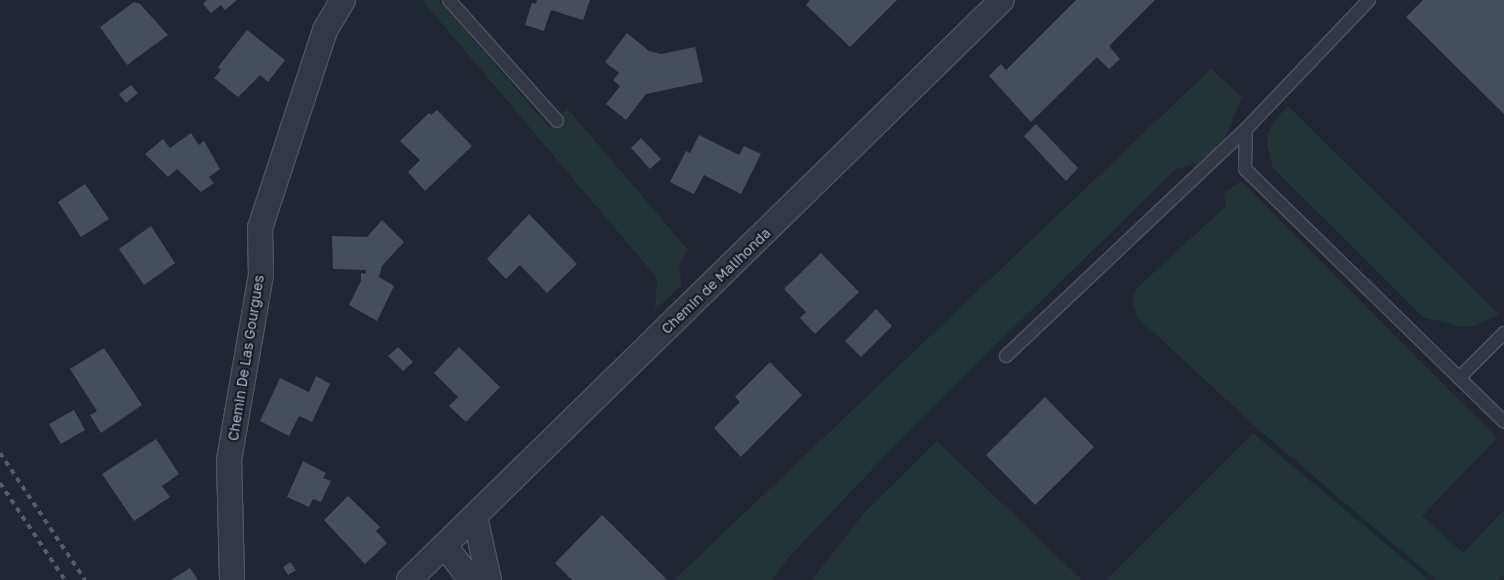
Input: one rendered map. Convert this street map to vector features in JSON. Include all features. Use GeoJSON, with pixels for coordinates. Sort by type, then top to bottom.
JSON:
{"type":"FeatureCollection","features":[{"type":"Feature","properties":{"kind":"street","name":"Chemin De Las Gourgues"},"geometry":{"type":"LineString","coordinates":[[232,580],[229,460],[261,275],[260,228],[326,30],[343,0]]}},
{"type":"Feature","properties":{"kind":"street","name":"Chemin de Malihonda"},"geometry":{"type":"LineString","coordinates":[[409,580],[1002,0]]}},
{"type":"Feature","properties":{"kind":"street"},"geometry":{"type":"LineString","coordinates":[[475,517],[489,580]]}},
{"type":"Feature","properties":{"kind":"street"},"geometry":{"type":"LineString","coordinates":[[445,546],[471,580]]}},
{"type":"Feature","properties":{"kind":"lane"},"geometry":{"type":"LineString","coordinates":[[449,0],[557,121]]}},
{"type":"Feature","properties":{"kind":"lane"},"geometry":{"type":"LineString","coordinates":[[1006,356],[1246,129],[1369,0]]}},
{"type":"Feature","properties":{"kind":"lane"},"geometry":{"type":"LineString","coordinates":[[1246,129],[1245,169],[1504,422]]}},
{"type":"Feature","properties":{"kind":"lane"},"geometry":{"type":"LineString","coordinates":[[1459,378],[1504,333]]}},
{"type":"Feature","properties":{"kind":"shaded area"},"geometry":{"type":"Polygon","coordinates":[[[422,0],[439,0],[550,128],[567,108],[688,250],[679,267],[682,285],[655,310],[657,278],[422,0]]]}},
{"type":"Feature","properties":{"kind":"shaded area"},"geometry":{"type":"Polygon","coordinates":[[[1211,69],[1242,97],[1223,143],[1198,163],[1176,169],[917,422],[789,557],[772,580],[674,580],[1211,69]]]}},
{"type":"Feature","properties":{"kind":"shaded area"},"geometry":{"type":"Polygon","coordinates":[[[1288,106],[1499,314],[1475,326],[1461,327],[1423,317],[1273,168],[1267,145],[1268,133],[1273,122],[1288,106]]]}},
{"type":"Feature","properties":{"kind":"shaded area"},"geometry":{"type":"Polygon","coordinates":[[[1241,181],[1497,438],[1422,516],[1463,553],[1504,510],[1504,574],[1498,580],[1436,580],[1258,429],[1137,317],[1132,301],[1136,289],[1226,206],[1224,193],[1241,181]]]}},
{"type":"Feature","properties":{"kind":"shaded area"},"geometry":{"type":"Polygon","coordinates":[[[1253,433],[1429,580],[1106,580],[1253,433]]]}},
{"type":"Feature","properties":{"kind":"shaded area"},"geometry":{"type":"Polygon","coordinates":[[[937,441],[1082,580],[812,580],[863,514],[937,441]]]}},
{"type":"Feature","properties":{"kind":"building"},"geometry":{"type":"Polygon","coordinates":[[[207,0],[237,0],[225,10],[221,5],[211,13],[203,4],[207,0]]]}},
{"type":"Feature","properties":{"kind":"building"},"geometry":{"type":"Polygon","coordinates":[[[537,0],[590,0],[583,20],[551,10],[544,31],[525,25],[532,3],[536,4],[537,0]]]}},
{"type":"Feature","properties":{"kind":"building"},"geometry":{"type":"Polygon","coordinates":[[[810,0],[897,0],[850,47],[806,5],[810,0]]]}},
{"type":"Feature","properties":{"kind":"building"},"geometry":{"type":"Polygon","coordinates":[[[1076,0],[1155,0],[1109,46],[1120,59],[1109,69],[1097,57],[1031,122],[989,76],[1001,64],[1006,70],[1076,0]]]}},
{"type":"Feature","properties":{"kind":"building"},"geometry":{"type":"Polygon","coordinates":[[[1423,0],[1504,0],[1504,114],[1406,17],[1423,0]]]}},
{"type":"Feature","properties":{"kind":"building"},"geometry":{"type":"Polygon","coordinates":[[[134,2],[140,4],[168,35],[127,65],[100,27],[134,2]]]}},
{"type":"Feature","properties":{"kind":"building"},"geometry":{"type":"Polygon","coordinates":[[[247,30],[285,60],[268,82],[260,75],[238,97],[214,78],[221,70],[218,67],[247,30]]]}},
{"type":"Feature","properties":{"kind":"building"},"geometry":{"type":"Polygon","coordinates":[[[627,33],[649,51],[661,54],[695,47],[703,82],[646,94],[626,120],[606,104],[620,86],[613,80],[619,73],[605,62],[627,33]]]}},
{"type":"Feature","properties":{"kind":"building"},"geometry":{"type":"Polygon","coordinates":[[[131,85],[138,93],[126,103],[119,94],[131,85]]]}},
{"type":"Feature","properties":{"kind":"building"},"geometry":{"type":"Polygon","coordinates":[[[437,110],[472,146],[425,191],[408,172],[420,160],[400,141],[429,113],[431,115],[437,110]]]}},
{"type":"Feature","properties":{"kind":"building"},"geometry":{"type":"Polygon","coordinates":[[[1036,124],[1078,168],[1066,181],[1024,136],[1036,124]]]}},
{"type":"Feature","properties":{"kind":"building"},"geometry":{"type":"Polygon","coordinates":[[[191,133],[199,145],[204,141],[220,169],[209,177],[214,183],[201,192],[177,169],[168,177],[145,154],[163,139],[170,148],[191,133]]]}},
{"type":"Feature","properties":{"kind":"building"},"geometry":{"type":"Polygon","coordinates":[[[699,135],[739,155],[744,146],[761,154],[741,194],[704,175],[694,194],[670,182],[686,151],[690,153],[699,135]]]}},
{"type":"Feature","properties":{"kind":"building"},"geometry":{"type":"Polygon","coordinates":[[[641,138],[661,159],[650,169],[631,148],[641,138]]]}},
{"type":"Feature","properties":{"kind":"building"},"geometry":{"type":"Polygon","coordinates":[[[85,184],[109,219],[81,237],[58,202],[85,184]]]}},
{"type":"Feature","properties":{"kind":"building"},"geometry":{"type":"Polygon","coordinates":[[[529,214],[577,264],[547,293],[520,265],[506,279],[487,259],[529,214]]]}},
{"type":"Feature","properties":{"kind":"building"},"geometry":{"type":"Polygon","coordinates":[[[382,220],[404,242],[382,266],[379,277],[394,286],[377,321],[349,305],[361,281],[361,273],[365,274],[366,270],[333,269],[332,236],[367,237],[382,220]]]}},
{"type":"Feature","properties":{"kind":"building"},"geometry":{"type":"Polygon","coordinates":[[[151,226],[175,263],[144,285],[119,249],[151,226]]]}},
{"type":"Feature","properties":{"kind":"building"},"geometry":{"type":"Polygon","coordinates":[[[821,253],[859,292],[815,334],[800,318],[806,312],[784,289],[821,253]]]}},
{"type":"Feature","properties":{"kind":"building"},"geometry":{"type":"Polygon","coordinates":[[[876,309],[892,326],[861,357],[845,341],[876,309]]]}},
{"type":"Feature","properties":{"kind":"building"},"geometry":{"type":"Polygon","coordinates":[[[398,347],[413,362],[403,371],[388,356],[398,347]]]}},
{"type":"Feature","properties":{"kind":"building"},"geometry":{"type":"Polygon","coordinates":[[[459,347],[500,387],[466,422],[449,406],[458,397],[434,373],[459,347]]]}},
{"type":"Feature","properties":{"kind":"building"},"geometry":{"type":"Polygon","coordinates":[[[104,348],[142,405],[101,433],[90,415],[97,411],[70,369],[104,348]]]}},
{"type":"Feature","properties":{"kind":"building"},"geometry":{"type":"Polygon","coordinates":[[[770,362],[802,395],[741,457],[714,428],[740,402],[735,397],[770,362]]]}},
{"type":"Feature","properties":{"kind":"building"},"geometry":{"type":"Polygon","coordinates":[[[316,376],[330,384],[312,422],[299,416],[289,436],[260,421],[280,378],[309,392],[316,376]]]}},
{"type":"Feature","properties":{"kind":"building"},"geometry":{"type":"Polygon","coordinates":[[[1045,397],[1094,447],[1035,505],[986,455],[1045,397]]]}},
{"type":"Feature","properties":{"kind":"building"},"geometry":{"type":"Polygon","coordinates":[[[74,410],[85,430],[61,444],[49,424],[74,410]]]}},
{"type":"Feature","properties":{"kind":"building"},"geometry":{"type":"Polygon","coordinates":[[[156,439],[179,474],[162,486],[170,497],[134,521],[102,474],[156,439]]]}},
{"type":"Feature","properties":{"kind":"building"},"geometry":{"type":"Polygon","coordinates":[[[303,461],[326,473],[323,478],[331,481],[321,502],[313,499],[309,507],[287,497],[303,461]]]}},
{"type":"Feature","properties":{"kind":"building"},"geometry":{"type":"Polygon","coordinates":[[[348,496],[380,527],[376,531],[387,543],[365,564],[324,520],[348,496]]]}},
{"type":"Feature","properties":{"kind":"building"},"geometry":{"type":"Polygon","coordinates":[[[602,515],[667,580],[572,580],[555,563],[602,515]]]}},
{"type":"Feature","properties":{"kind":"building"},"geometry":{"type":"Polygon","coordinates":[[[290,562],[296,570],[288,575],[283,567],[290,562]]]}},
{"type":"Feature","properties":{"kind":"building"},"geometry":{"type":"Polygon","coordinates":[[[190,568],[198,580],[171,580],[190,568]]]}},
{"type":"Feature","properties":{"kind":"railway"},"geometry":{"type":"LineString","coordinates":[[0,453],[85,580]]}},
{"type":"Feature","properties":{"kind":"railway"},"geometry":{"type":"LineString","coordinates":[[0,483],[65,580]]}}]}
